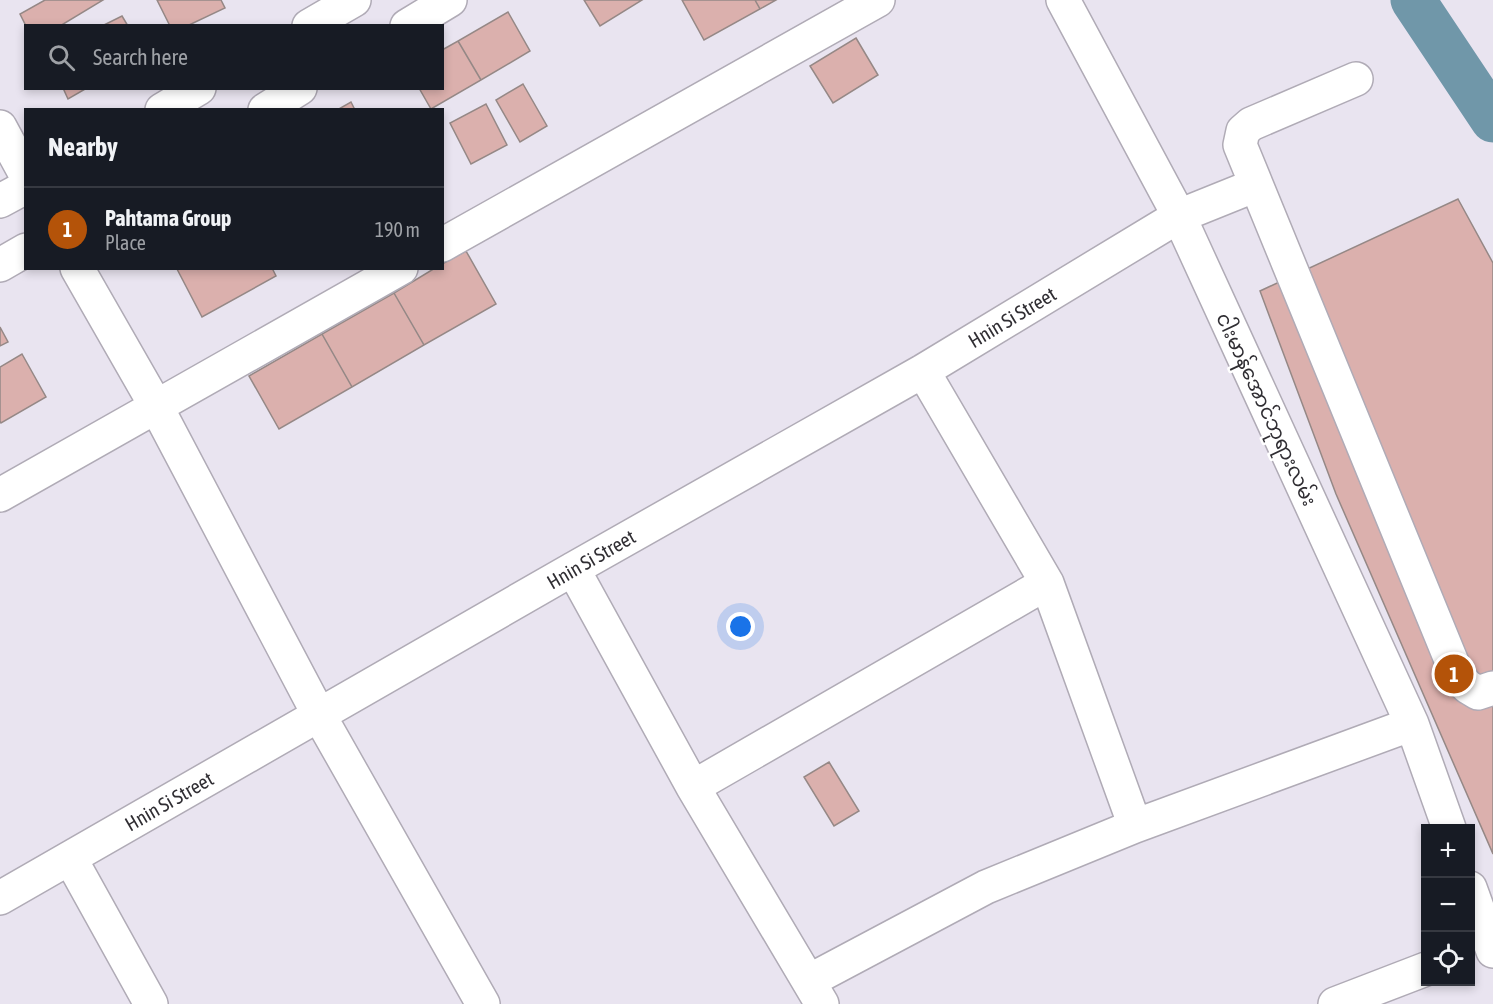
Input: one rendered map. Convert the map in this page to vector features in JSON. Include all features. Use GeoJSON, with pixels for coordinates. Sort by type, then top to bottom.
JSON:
{"type":"FeatureCollection","features":[{"type":"Feature","properties":{"kind":"street"},"geometry":{"type":"LineString","coordinates":[[312,24],[354,0]]}},
{"type":"Feature","properties":{"kind":"street"},"geometry":{"type":"LineString","coordinates":[[410,24],[450,0]]}},
{"type":"Feature","properties":{"kind":"street"},"geometry":{"type":"LineString","coordinates":[[444,244],[878,0]]}},
{"type":"Feature","properties":{"kind":"street","name":"ငါးမာန်အောင်ဘုရားလမ်း"},"geometry":{"type":"LineString","coordinates":[[1063,0],[1179,216],[1412,724],[1448,824]]}},
{"type":"Feature","properties":{"kind":"street"},"geometry":{"type":"LineString","coordinates":[[1356,79],[1251,124],[1243,131],[1240,145],[1458,677],[1478,693],[1493,688]]}},
{"type":"Feature","properties":{"kind":"street"},"geometry":{"type":"LineString","coordinates":[[165,108],[196,90]]}},
{"type":"Feature","properties":{"kind":"street"},"geometry":{"type":"LineString","coordinates":[[268,108],[297,90]]}},
{"type":"Feature","properties":{"kind":"street"},"geometry":{"type":"LineString","coordinates":[[0,127],[24,171]]}},
{"type":"Feature","properties":{"kind":"street","name":"Hnin Si Street"},"geometry":{"type":"LineString","coordinates":[[0,898],[923,371],[1179,216],[1256,184]]}},
{"type":"Feature","properties":{"kind":"street"},"geometry":{"type":"LineString","coordinates":[[0,201],[24,188]]}},
{"type":"Feature","properties":{"kind":"street"},"geometry":{"type":"LineString","coordinates":[[0,265],[24,251]]}},
{"type":"Feature","properties":{"kind":"street"},"geometry":{"type":"LineString","coordinates":[[78,270],[156,406],[319,715],[483,1004]]}},
{"type":"Feature","properties":{"kind":"street"},"geometry":{"type":"LineString","coordinates":[[0,495],[397,270]]}},
{"type":"Feature","properties":{"kind":"street"},"geometry":{"type":"LineString","coordinates":[[923,371],[1047,583],[1135,826]]}},
{"type":"Feature","properties":{"kind":"street"},"geometry":{"type":"LineString","coordinates":[[573,569],[693,787],[815,993],[986,887],[1135,826],[1412,724]]}},
{"type":"Feature","properties":{"kind":"street"},"geometry":{"type":"LineString","coordinates":[[693,787],[1047,583]]}},
{"type":"Feature","properties":{"kind":"street"},"geometry":{"type":"LineString","coordinates":[[69,858],[151,1004]]}},
{"type":"Feature","properties":{"kind":"street"},"geometry":{"type":"LineString","coordinates":[[1475,906],[1487,948]]}},
{"type":"Feature","properties":{"kind":"street"},"geometry":{"type":"LineString","coordinates":[[1335,1004],[1421,971]]}},
{"type":"Feature","properties":{"kind":"building"},"geometry":{"type":"Polygon","coordinates":[[[45,0],[103,0],[63,24],[25,24],[20,14],[45,0]]]}},
{"type":"Feature","properties":{"kind":"building"},"geometry":{"type":"Polygon","coordinates":[[[157,0],[221,0],[225,8],[191,24],[169,24],[157,0]]]}},
{"type":"Feature","properties":{"kind":"building"},"geometry":{"type":"Polygon","coordinates":[[[584,0],[642,0],[600,26],[584,0]]]}},
{"type":"Feature","properties":{"kind":"building"},"geometry":{"type":"Polygon","coordinates":[[[682,0],[755,0],[760,9],[704,40],[682,0]]]}},
{"type":"Feature","properties":{"kind":"building"},"geometry":{"type":"Polygon","coordinates":[[[755,0],[776,0],[760,9],[755,0]]]}},
{"type":"Feature","properties":{"kind":"building"},"geometry":{"type":"Polygon","coordinates":[[[508,12],[530,51],[481,80],[458,41],[508,12]]]}},
{"type":"Feature","properties":{"kind":"building"},"geometry":{"type":"Polygon","coordinates":[[[122,16],[127,24],[106,24],[122,16]]]}},
{"type":"Feature","properties":{"kind":"building"},"geometry":{"type":"Polygon","coordinates":[[[856,38],[878,75],[833,103],[810,66],[856,38]]]}},
{"type":"Feature","properties":{"kind":"building"},"geometry":{"type":"Polygon","coordinates":[[[458,41],[481,80],[430,108],[420,90],[444,90],[444,49],[458,41]]]}},
{"type":"Feature","properties":{"kind":"building"},"geometry":{"type":"Polygon","coordinates":[[[523,84],[547,126],[520,142],[496,100],[523,84]]]}},
{"type":"Feature","properties":{"kind":"building"},"geometry":{"type":"Polygon","coordinates":[[[64,90],[84,90],[68,99],[64,90]]]}},
{"type":"Feature","properties":{"kind":"building"},"geometry":{"type":"Polygon","coordinates":[[[351,102],[354,108],[340,108],[351,102]]]}},
{"type":"Feature","properties":{"kind":"building"},"geometry":{"type":"Polygon","coordinates":[[[486,104],[507,145],[471,164],[450,123],[486,104]]]}},
{"type":"Feature","properties":{"kind":"building"},"geometry":{"type":"Polygon","coordinates":[[[1458,199],[1493,263],[1493,854],[1336,494],[1260,291],[1458,199]]]}},
{"type":"Feature","properties":{"kind":"building"},"geometry":{"type":"Polygon","coordinates":[[[466,251],[496,304],[424,345],[394,293],[432,270],[444,270],[444,263],[466,251]]]}},
{"type":"Feature","properties":{"kind":"building"},"geometry":{"type":"Polygon","coordinates":[[[178,270],[273,270],[276,276],[202,317],[178,270]]]}},
{"type":"Feature","properties":{"kind":"building"},"geometry":{"type":"Polygon","coordinates":[[[394,293],[424,345],[352,387],[322,334],[394,293]]]}},
{"type":"Feature","properties":{"kind":"building"},"geometry":{"type":"Polygon","coordinates":[[[0,327],[8,342],[0,346],[0,327]]]}},
{"type":"Feature","properties":{"kind":"building"},"geometry":{"type":"Polygon","coordinates":[[[322,334],[352,387],[279,429],[249,376],[322,334]]]}},
{"type":"Feature","properties":{"kind":"building"},"geometry":{"type":"Polygon","coordinates":[[[22,354],[46,397],[1,423],[0,367],[22,354]]]}},
{"type":"Feature","properties":{"kind":"building"},"geometry":{"type":"Polygon","coordinates":[[[829,762],[859,811],[834,826],[804,777],[829,762]]]}},
{"type":"Feature","properties":{"kind":"waterway"},"geometry":{"type":"LineString","coordinates":[[1413,0],[1493,120]]}},
{"type":"Feature","properties":{"kind":"place","name":"Pahtama Group"},"geometry":{"type":"Point","coordinates":[1454,674]}}]}
